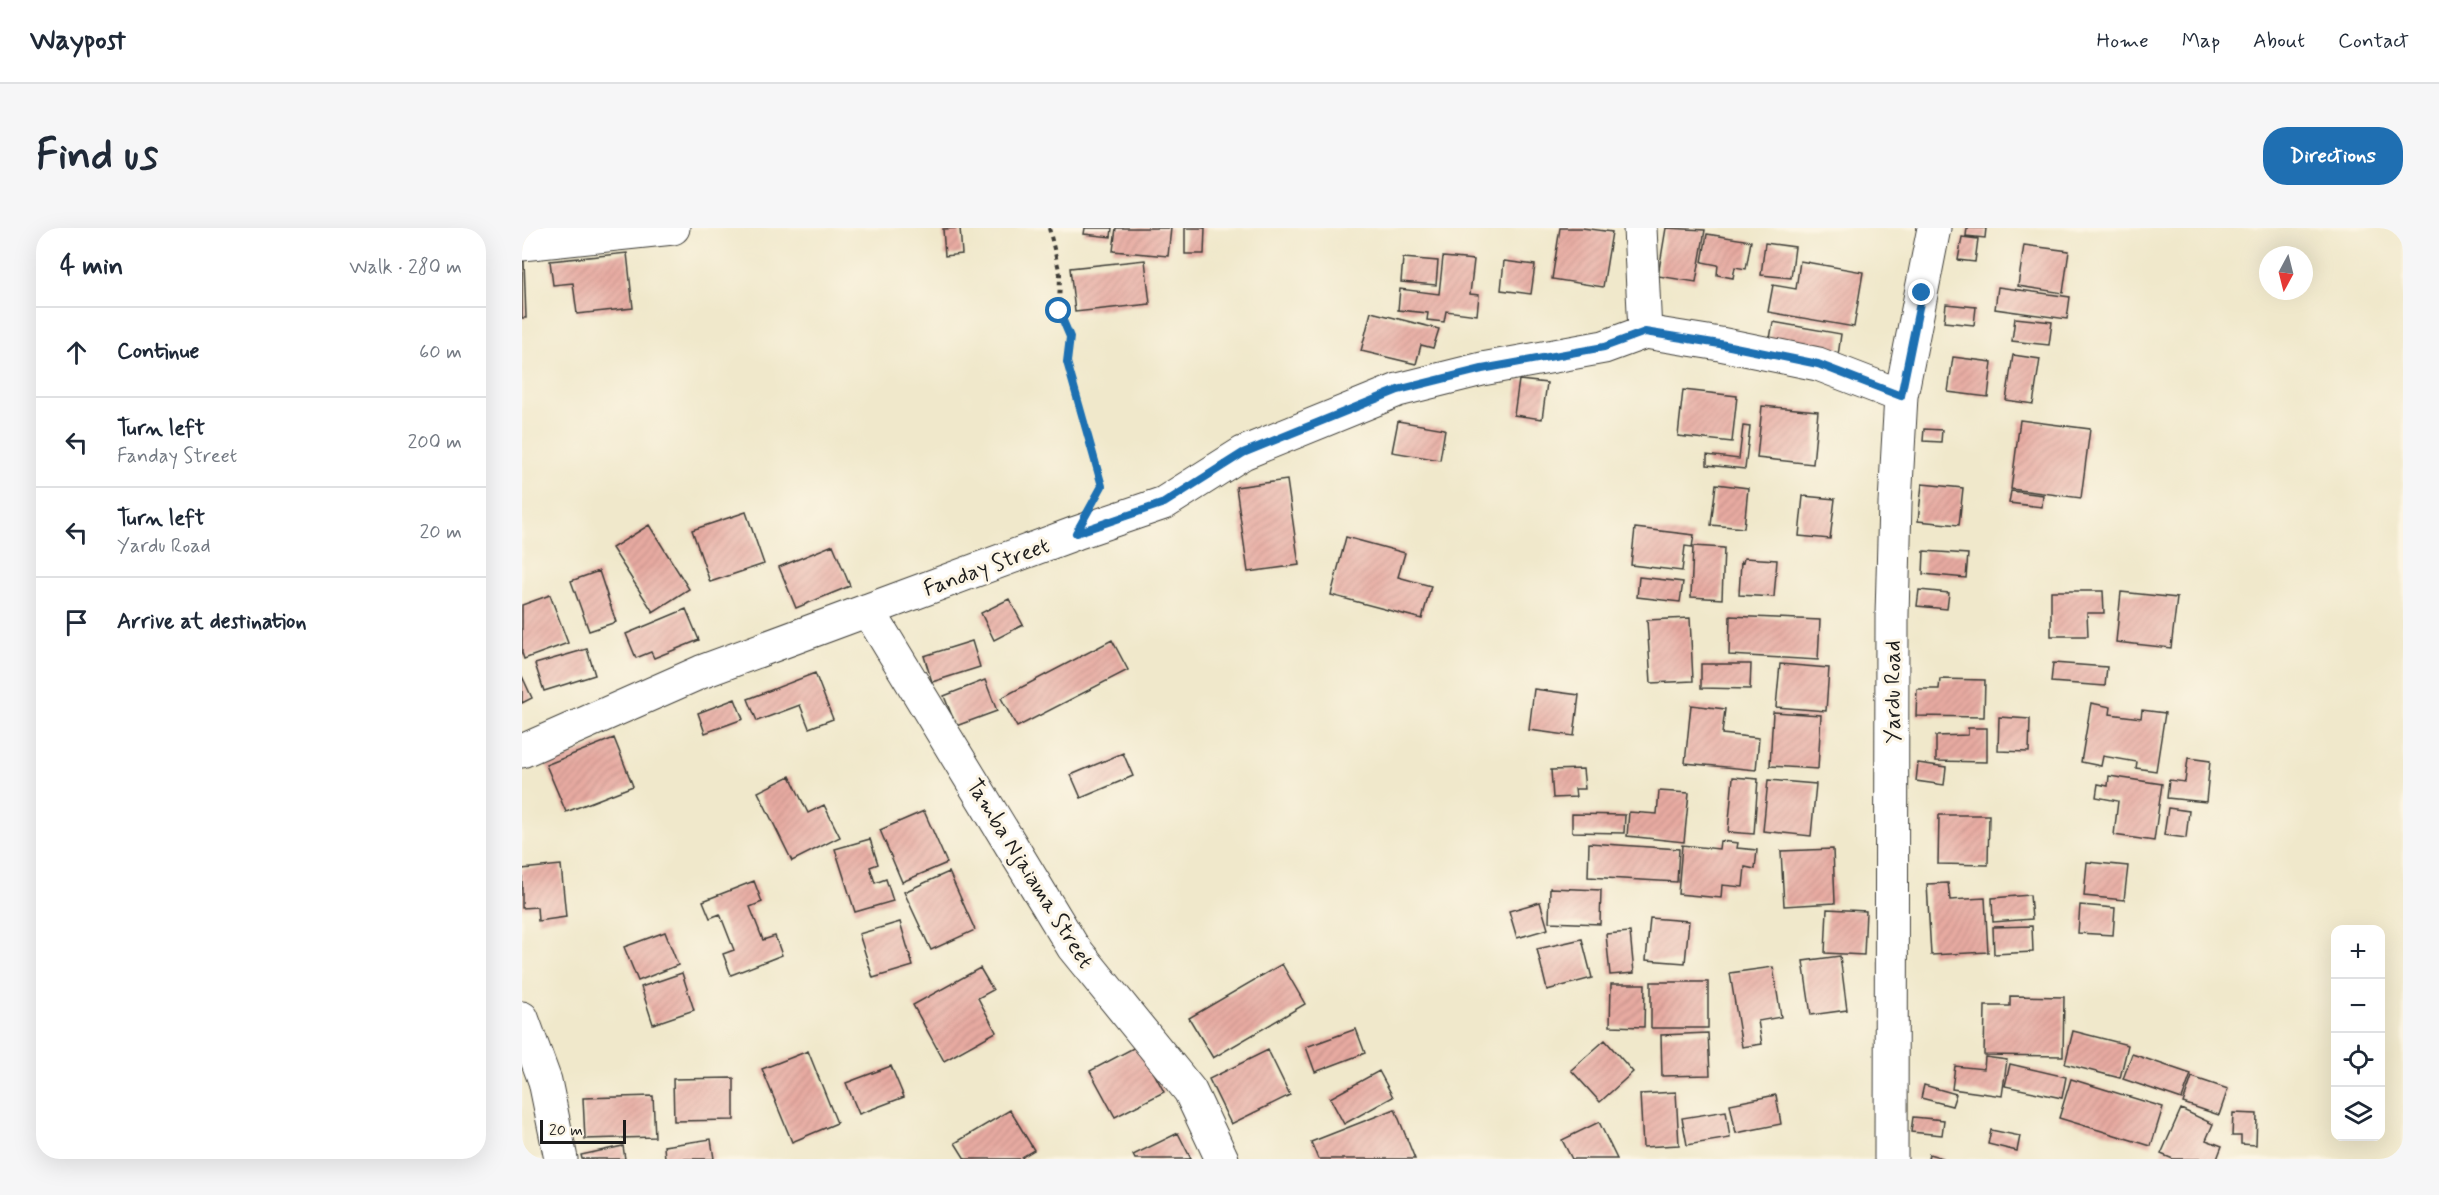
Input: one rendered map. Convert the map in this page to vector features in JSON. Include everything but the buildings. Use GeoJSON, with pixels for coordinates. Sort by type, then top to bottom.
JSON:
{"type":"FeatureCollection","features":[{"type":"Feature","properties":{"kind":"street"},"geometry":{"type":"LineString","coordinates":[[522,244],[673,228]]}},
{"type":"Feature","properties":{"kind":"street"},"geometry":{"type":"LineString","coordinates":[[1640,228],[1645,332]]}},
{"type":"Feature","properties":{"kind":"street","name":"Yardu Road"},"geometry":{"type":"LineString","coordinates":[[1891,1159],[1892,615],[1901,396],[1934,228]]}},
{"type":"Feature","properties":{"kind":"street","name":"Fanday Street"},"geometry":{"type":"LineString","coordinates":[[522,752],[701,672],[1076,533],[1164,503],[1243,453],[1398,390],[1482,369],[1604,347],[1645,332],[1720,344],[1818,364],[1901,396]]}},
{"type":"Feature","properties":{"kind":"street","name":"Tamba Njaiama Street"},"geometry":{"type":"LineString","coordinates":[[868,610],[1073,947],[1190,1091],[1222,1159]]}},
{"type":"Feature","properties":{"kind":"street"},"geometry":{"type":"LineString","coordinates":[[522,1018],[545,1081],[561,1159]]}},
{"type":"Feature","properties":{"kind":"path"},"geometry":{"type":"LineString","coordinates":[[1049,228],[1060,274],[1059,311],[1070,337],[1067,362],[1102,486],[1076,533]]}},
{"type":"Feature","properties":{"kind":"route"},"geometry":{"type":"LineString","coordinates":[[1059,311],[1070,337],[1067,362],[1102,486],[1076,533],[1164,503],[1243,453],[1398,390],[1482,369],[1604,347],[1645,332],[1720,344],[1818,364],[1901,396],[1922,293]]}}]}
